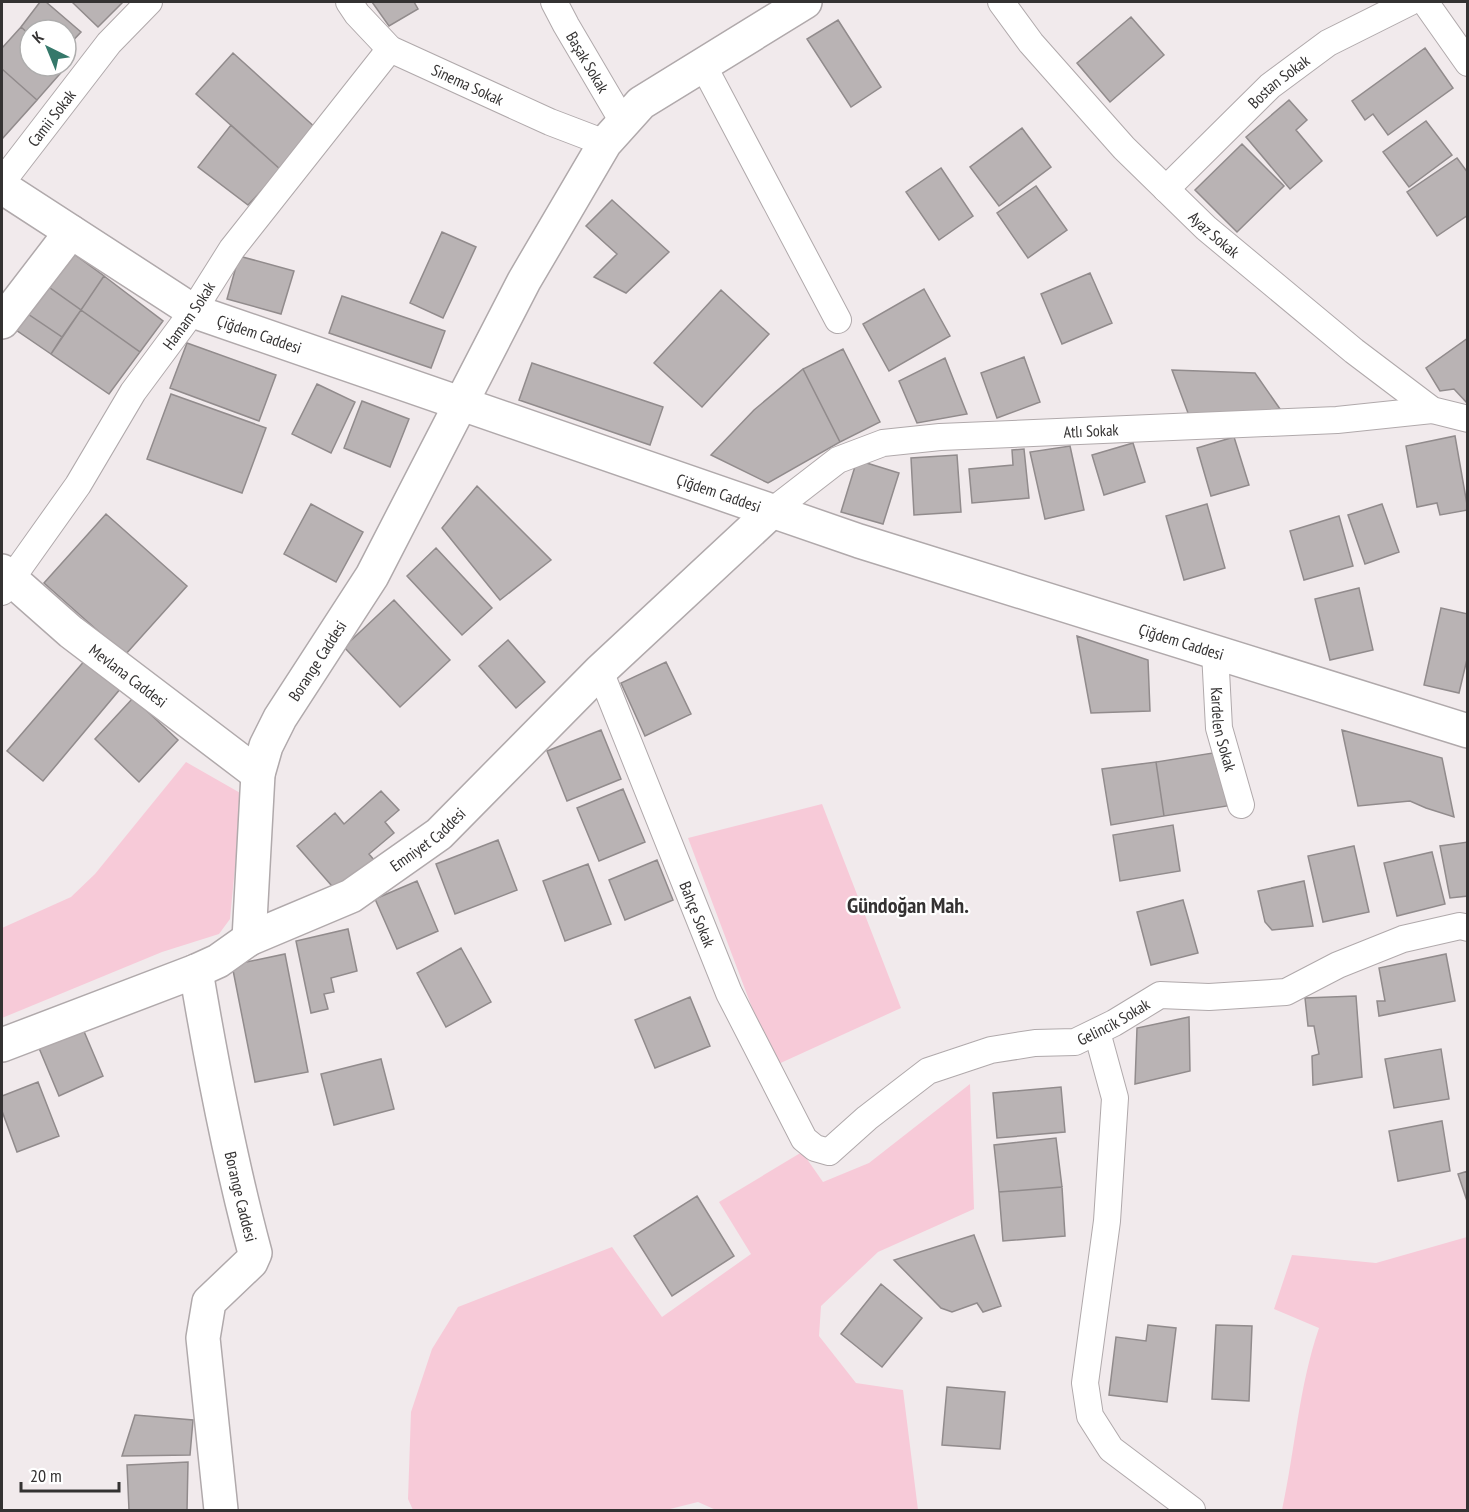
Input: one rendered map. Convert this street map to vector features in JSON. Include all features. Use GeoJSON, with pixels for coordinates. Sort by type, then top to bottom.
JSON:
{"type":"FeatureCollection","features":[{"type":"Feature","properties":{"kind":"street","name":"Camii Sokak"},"geometry":{"type":"LineString","coordinates":[[2,182],[109,43],[149,2]]}},
{"type":"Feature","properties":{"kind":"street","name":"Sinema Sokak"},"geometry":{"type":"LineString","coordinates":[[349,2],[357,14],[390,49],[550,122],[614,133]]}},
{"type":"Feature","properties":{"kind":"street","name":"Başak Sokak"},"geometry":{"type":"LineString","coordinates":[[554,2],[614,133]]}},
{"type":"Feature","properties":{"kind":"street","name":"Borange Caddesi"},"geometry":{"type":"LineString","coordinates":[[249,939],[258,774],[266,746],[280,718],[372,576],[524,281],[614,133],[641,103],[806,2]]}},
{"type":"Feature","properties":{"kind":"street","name":"Ayaz Sokak"},"geometry":{"type":"LineString","coordinates":[[1001,2],[1031,43],[1124,148],[1206,228],[1345,344],[1432,410],[1467,420]]}},
{"type":"Feature","properties":{"kind":"street","name":"Bostan Sokak"},"geometry":{"type":"LineString","coordinates":[[1166,189],[1270,86],[1328,43],[1410,2]]}},
{"type":"Feature","properties":{"kind":"street"},"geometry":{"type":"LineString","coordinates":[[1425,2],[1467,63]]}},
{"type":"Feature","properties":{"kind":"street","name":"Hamam Sokak"},"geometry":{"type":"LineString","coordinates":[[5,581],[78,485],[133,392],[193,311],[232,249],[390,49]]}},
{"type":"Feature","properties":{"kind":"street"},"geometry":{"type":"LineString","coordinates":[[703,65],[838,320]]}},
{"type":"Feature","properties":{"kind":"street","name":"Çiğdem Caddesi"},"geometry":{"type":"LineString","coordinates":[[2,187],[193,311],[860,541],[1467,730]]}},
{"type":"Feature","properties":{"kind":"street"},"geometry":{"type":"LineString","coordinates":[[2,322],[71,232]]}},
{"type":"Feature","properties":{"kind":"street","name":"Atlı Sokak"},"geometry":{"type":"LineString","coordinates":[[772,511],[838,460],[883,442],[940,437],[1338,420],[1432,410]]}},
{"type":"Feature","properties":{"kind":"street","name":"Emniyet Caddesi"},"geometry":{"type":"LineString","coordinates":[[2,1045],[196,971],[218,961],[249,939],[351,896],[439,834],[600,671],[772,511]]}},
{"type":"Feature","properties":{"kind":"street","name":"Mevlana Caddesi"},"geometry":{"type":"LineString","coordinates":[[5,581],[258,774]]}},
{"type":"Feature","properties":{"kind":"street","name":"Kardelen Sokak"},"geometry":{"type":"LineString","coordinates":[[1215,652],[1219,728],[1242,805]]}},
{"type":"Feature","properties":{"kind":"street","name":"Bahçe Sokak"},"geometry":{"type":"LineString","coordinates":[[600,671],[729,993],[804,1139],[815,1148]]}},
{"type":"Feature","properties":{"kind":"street","name":"Gelincik Sokak"},"geometry":{"type":"LineString","coordinates":[[815,1148],[828,1152],[867,1118],[928,1071],[991,1050],[1035,1043],[1075,1042],[1097,1032],[1160,995],[1209,997],[1286,992],[1338,965],[1403,939],[1460,926],[1467,928]]}},
{"type":"Feature","properties":{"kind":"street","name":"Borange Caddesi"},"geometry":{"type":"LineString","coordinates":[[196,971],[213,1075],[255,1253],[251,1262],[209,1302],[203,1338],[221,1510]]}},
{"type":"Feature","properties":{"kind":"street"},"geometry":{"type":"LineString","coordinates":[[1097,1032],[1115,1098],[1107,1221],[1085,1383],[1090,1416],[1111,1449],[1192,1510]]}},
{"type":"Feature","properties":{"kind":"shaded area"},"geometry":{"type":"Polygon","coordinates":[[[186,762],[242,794],[230,919],[219,934],[162,952],[2,1018],[2,928],[71,897],[95,874],[186,762]]]}},
{"type":"Feature","properties":{"kind":"shaded area"},"geometry":{"type":"Polygon","coordinates":[[[822,804],[901,1008],[774,1066],[688,838],[822,804]]]}},
{"type":"Feature","properties":{"kind":"shaded area"},"geometry":{"type":"Polygon","coordinates":[[[970,1084],[974,1209],[878,1252],[821,1306],[819,1336],[856,1383],[903,1390],[918,1510],[716,1510],[698,1502],[666,1510],[413,1510],[408,1499],[411,1412],[432,1349],[458,1307],[612,1247],[662,1317],[751,1254],[719,1202],[802,1152],[823,1182],[869,1163],[970,1084]]]}},
{"type":"Feature","properties":{"kind":"shaded area"},"geometry":{"type":"Polygon","coordinates":[[[1467,1237],[1467,1510],[1282,1510],[1302,1395],[1319,1328],[1274,1309],[1292,1255],[1376,1263],[1467,1237]]]}},
{"type":"Feature","properties":{"kind":"building"},"geometry":{"type":"Polygon","coordinates":[[[40,2],[46,2],[65,18],[28,18],[40,2]]]}},
{"type":"Feature","properties":{"kind":"building"},"geometry":{"type":"Polygon","coordinates":[[[72,2],[123,2],[98,27],[72,2]]]}},
{"type":"Feature","properties":{"kind":"building"},"geometry":{"type":"Polygon","coordinates":[[[372,2],[414,2],[418,9],[389,26],[372,2]]]}},
{"type":"Feature","properties":{"kind":"building"},"geometry":{"type":"Polygon","coordinates":[[[1131,17],[1164,55],[1110,102],[1077,63],[1131,17]]]}},
{"type":"Feature","properties":{"kind":"building"},"geometry":{"type":"Polygon","coordinates":[[[838,20],[881,87],[851,107],[807,39],[838,20]]]}},
{"type":"Feature","properties":{"kind":"building"},"geometry":{"type":"Polygon","coordinates":[[[18,30],[18,78],[56,78],[37,100],[2,69],[2,48],[18,30]]]}},
{"type":"Feature","properties":{"kind":"building"},"geometry":{"type":"Polygon","coordinates":[[[1425,48],[1453,88],[1388,135],[1373,114],[1365,120],[1352,101],[1425,48]]]}},
{"type":"Feature","properties":{"kind":"building"},"geometry":{"type":"Polygon","coordinates":[[[233,53],[318,130],[281,170],[196,94],[233,53]]]}},
{"type":"Feature","properties":{"kind":"building"},"geometry":{"type":"Polygon","coordinates":[[[2,69],[37,100],[2,139],[2,69]]]}},
{"type":"Feature","properties":{"kind":"building"},"geometry":{"type":"Polygon","coordinates":[[[1289,100],[1307,120],[1296,130],[1322,161],[1290,189],[1246,137],[1289,100]]]}},
{"type":"Feature","properties":{"kind":"building"},"geometry":{"type":"Polygon","coordinates":[[[1426,121],[1452,155],[1409,187],[1383,152],[1426,121]]]}},
{"type":"Feature","properties":{"kind":"building"},"geometry":{"type":"Polygon","coordinates":[[[231,125],[281,170],[248,205],[198,167],[231,125]]]}},
{"type":"Feature","properties":{"kind":"building"},"geometry":{"type":"Polygon","coordinates":[[[1022,128],[1051,167],[999,206],[970,167],[1022,128]]]}},
{"type":"Feature","properties":{"kind":"building"},"geometry":{"type":"Polygon","coordinates":[[[1242,144],[1284,186],[1237,232],[1195,190],[1242,144]]]}},
{"type":"Feature","properties":{"kind":"building"},"geometry":{"type":"Polygon","coordinates":[[[1457,158],[1468,173],[1468,215],[1437,236],[1407,192],[1457,158]]]}},
{"type":"Feature","properties":{"kind":"building"},"geometry":{"type":"Polygon","coordinates":[[[941,168],[973,216],[939,240],[906,192],[941,168]]]}},
{"type":"Feature","properties":{"kind":"building"},"geometry":{"type":"Polygon","coordinates":[[[1036,186],[1067,230],[1028,258],[997,213],[1036,186]]]}},
{"type":"Feature","properties":{"kind":"building"},"geometry":{"type":"Polygon","coordinates":[[[612,200],[669,252],[626,293],[594,277],[617,254],[586,226],[612,200]]]}},
{"type":"Feature","properties":{"kind":"building"},"geometry":{"type":"Polygon","coordinates":[[[442,232],[476,247],[443,318],[410,303],[442,232]]]}},
{"type":"Feature","properties":{"kind":"building"},"geometry":{"type":"Polygon","coordinates":[[[70,251],[104,276],[81,310],[46,285],[70,251]]]}},
{"type":"Feature","properties":{"kind":"building"},"geometry":{"type":"Polygon","coordinates":[[[239,256],[294,271],[281,314],[227,299],[239,256]]]}},
{"type":"Feature","properties":{"kind":"building"},"geometry":{"type":"Polygon","coordinates":[[[1090,273],[1112,323],[1062,344],[1041,294],[1090,273]]]}},
{"type":"Feature","properties":{"kind":"building"},"geometry":{"type":"Polygon","coordinates":[[[104,276],[163,321],[140,352],[81,310],[104,276]]]}},
{"type":"Feature","properties":{"kind":"building"},"geometry":{"type":"Polygon","coordinates":[[[46,285],[81,310],[62,337],[28,314],[46,285]]]}},
{"type":"Feature","properties":{"kind":"building"},"geometry":{"type":"Polygon","coordinates":[[[924,289],[950,336],[889,371],[863,324],[924,289]]]}},
{"type":"Feature","properties":{"kind":"building"},"geometry":{"type":"Polygon","coordinates":[[[721,290],[769,334],[702,407],[654,363],[721,290]]]}},
{"type":"Feature","properties":{"kind":"building"},"geometry":{"type":"Polygon","coordinates":[[[342,296],[445,331],[431,368],[329,333],[342,296]]]}},
{"type":"Feature","properties":{"kind":"building"},"geometry":{"type":"Polygon","coordinates":[[[81,310],[140,352],[109,394],[51,354],[81,310]]]}},
{"type":"Feature","properties":{"kind":"building"},"geometry":{"type":"Polygon","coordinates":[[[28,314],[62,337],[51,354],[16,330],[28,314]]]}},
{"type":"Feature","properties":{"kind":"building"},"geometry":{"type":"Polygon","coordinates":[[[1468,338],[1468,404],[1454,389],[1440,391],[1426,368],[1468,338]]]}},
{"type":"Feature","properties":{"kind":"building"},"geometry":{"type":"Polygon","coordinates":[[[187,343],[276,375],[259,421],[170,388],[187,343]]]}},
{"type":"Feature","properties":{"kind":"building"},"geometry":{"type":"Polygon","coordinates":[[[843,349],[880,422],[840,442],[803,369],[843,349]]]}},
{"type":"Feature","properties":{"kind":"building"},"geometry":{"type":"Polygon","coordinates":[[[1024,357],[1040,402],[997,418],[981,373],[1024,357]]]}},
{"type":"Feature","properties":{"kind":"building"},"geometry":{"type":"Polygon","coordinates":[[[945,358],[967,414],[917,423],[899,381],[945,358]]]}},
{"type":"Feature","properties":{"kind":"building"},"geometry":{"type":"Polygon","coordinates":[[[532,363],[663,407],[650,445],[519,400],[532,363]]]}},
{"type":"Feature","properties":{"kind":"building"},"geometry":{"type":"Polygon","coordinates":[[[803,369],[840,442],[768,483],[711,455],[754,410],[803,369]]]}},
{"type":"Feature","properties":{"kind":"building"},"geometry":{"type":"Polygon","coordinates":[[[1172,370],[1255,373],[1280,409],[1191,421],[1172,370]]]}},
{"type":"Feature","properties":{"kind":"building"},"geometry":{"type":"Polygon","coordinates":[[[317,384],[355,402],[331,453],[292,434],[317,384]]]}},
{"type":"Feature","properties":{"kind":"building"},"geometry":{"type":"Polygon","coordinates":[[[171,394],[266,428],[242,493],[147,459],[171,394]]]}},
{"type":"Feature","properties":{"kind":"building"},"geometry":{"type":"Polygon","coordinates":[[[362,401],[409,419],[390,467],[344,448],[362,401]]]}},
{"type":"Feature","properties":{"kind":"building"},"geometry":{"type":"Polygon","coordinates":[[[1455,436],[1468,510],[1440,515],[1437,503],[1417,507],[1406,446],[1455,436]]]}},
{"type":"Feature","properties":{"kind":"building"},"geometry":{"type":"Polygon","coordinates":[[[1234,437],[1249,485],[1211,496],[1197,448],[1234,437]]]}},
{"type":"Feature","properties":{"kind":"building"},"geometry":{"type":"Polygon","coordinates":[[[1133,443],[1145,482],[1104,495],[1092,455],[1133,443]]]}},
{"type":"Feature","properties":{"kind":"building"},"geometry":{"type":"Polygon","coordinates":[[[1070,446],[1084,510],[1045,519],[1030,452],[1070,446]]]}},
{"type":"Feature","properties":{"kind":"building"},"geometry":{"type":"Polygon","coordinates":[[[1024,449],[1029,498],[972,503],[969,469],[1013,465],[1012,450],[1024,449]]]}},
{"type":"Feature","properties":{"kind":"building"},"geometry":{"type":"Polygon","coordinates":[[[957,455],[961,512],[914,515],[911,458],[957,455]]]}},
{"type":"Feature","properties":{"kind":"building"},"geometry":{"type":"Polygon","coordinates":[[[857,460],[899,473],[883,524],[841,512],[857,460]]]}},
{"type":"Feature","properties":{"kind":"building"},"geometry":{"type":"Polygon","coordinates":[[[477,486],[551,560],[500,600],[442,528],[477,486]]]}},
{"type":"Feature","properties":{"kind":"building"},"geometry":{"type":"Polygon","coordinates":[[[311,504],[363,532],[336,582],[284,554],[311,504]]]}},
{"type":"Feature","properties":{"kind":"building"},"geometry":{"type":"Polygon","coordinates":[[[1207,504],[1225,568],[1184,580],[1166,516],[1207,504]]]}},
{"type":"Feature","properties":{"kind":"building"},"geometry":{"type":"Polygon","coordinates":[[[1382,504],[1399,552],[1365,564],[1348,515],[1382,504]]]}},
{"type":"Feature","properties":{"kind":"building"},"geometry":{"type":"Polygon","coordinates":[[[106,514],[187,586],[125,655],[44,583],[106,514]]]}},
{"type":"Feature","properties":{"kind":"building"},"geometry":{"type":"Polygon","coordinates":[[[1339,516],[1353,566],[1304,580],[1290,531],[1339,516]]]}},
{"type":"Feature","properties":{"kind":"building"},"geometry":{"type":"Polygon","coordinates":[[[436,548],[492,608],[462,635],[407,576],[436,548]]]}},
{"type":"Feature","properties":{"kind":"building"},"geometry":{"type":"Polygon","coordinates":[[[1359,588],[1373,650],[1330,660],[1315,599],[1359,588]]]}},
{"type":"Feature","properties":{"kind":"building"},"geometry":{"type":"Polygon","coordinates":[[[394,600],[450,660],[400,707],[344,647],[394,600]]]}},
{"type":"Feature","properties":{"kind":"building"},"geometry":{"type":"Polygon","coordinates":[[[1441,608],[1468,614],[1468,655],[1459,693],[1424,685],[1441,608]]]}},
{"type":"Feature","properties":{"kind":"building"},"geometry":{"type":"Polygon","coordinates":[[[1077,636],[1148,660],[1150,711],[1091,713],[1077,636]]]}},
{"type":"Feature","properties":{"kind":"building"},"geometry":{"type":"Polygon","coordinates":[[[508,640],[545,682],[516,708],[479,666],[508,640]]]}},
{"type":"Feature","properties":{"kind":"building"},"geometry":{"type":"Polygon","coordinates":[[[86,659],[121,688],[43,781],[7,751],[86,659]]]}},
{"type":"Feature","properties":{"kind":"building"},"geometry":{"type":"Polygon","coordinates":[[[666,662],[691,714],[645,736],[621,683],[666,662]]]}},
{"type":"Feature","properties":{"kind":"building"},"geometry":{"type":"Polygon","coordinates":[[[133,698],[178,740],[139,782],[95,739],[133,698]]]}},
{"type":"Feature","properties":{"kind":"building"},"geometry":{"type":"Polygon","coordinates":[[[601,730],[621,779],[567,801],[547,751],[601,730]]]}},
{"type":"Feature","properties":{"kind":"building"},"geometry":{"type":"Polygon","coordinates":[[[1342,730],[1442,758],[1454,817],[1410,801],[1358,806],[1342,730]]]}},
{"type":"Feature","properties":{"kind":"building"},"geometry":{"type":"Polygon","coordinates":[[[1219,752],[1227,806],[1164,816],[1156,762],[1219,752]]]}},
{"type":"Feature","properties":{"kind":"building"},"geometry":{"type":"Polygon","coordinates":[[[1156,762],[1164,816],[1111,825],[1102,769],[1156,762]]]}},
{"type":"Feature","properties":{"kind":"building"},"geometry":{"type":"Polygon","coordinates":[[[623,789],[645,842],[599,861],[577,808],[623,789]]]}},
{"type":"Feature","properties":{"kind":"building"},"geometry":{"type":"Polygon","coordinates":[[[381,791],[399,810],[385,822],[394,833],[369,854],[374,860],[338,893],[297,846],[335,813],[344,824],[381,791]]]}},
{"type":"Feature","properties":{"kind":"building"},"geometry":{"type":"Polygon","coordinates":[[[1173,825],[1180,871],[1120,881],[1113,835],[1173,825]]]}},
{"type":"Feature","properties":{"kind":"building"},"geometry":{"type":"Polygon","coordinates":[[[498,840],[517,890],[455,914],[436,864],[498,840]]]}},
{"type":"Feature","properties":{"kind":"building"},"geometry":{"type":"Polygon","coordinates":[[[1468,842],[1468,896],[1450,898],[1440,846],[1468,842]]]}},
{"type":"Feature","properties":{"kind":"building"},"geometry":{"type":"Polygon","coordinates":[[[1354,846],[1369,912],[1323,922],[1308,856],[1354,846]]]}},
{"type":"Feature","properties":{"kind":"building"},"geometry":{"type":"Polygon","coordinates":[[[1432,852],[1445,904],[1397,916],[1384,863],[1432,852]]]}},
{"type":"Feature","properties":{"kind":"building"},"geometry":{"type":"Polygon","coordinates":[[[657,860],[673,900],[625,920],[609,880],[657,860]]]}},
{"type":"Feature","properties":{"kind":"building"},"geometry":{"type":"Polygon","coordinates":[[[588,864],[611,924],[565,941],[543,881],[588,864]]]}},
{"type":"Feature","properties":{"kind":"building"},"geometry":{"type":"Polygon","coordinates":[[[417,881],[438,931],[397,949],[375,899],[417,881]]]}},
{"type":"Feature","properties":{"kind":"building"},"geometry":{"type":"Polygon","coordinates":[[[1304,881],[1313,926],[1272,930],[1265,922],[1258,891],[1304,881]]]}},
{"type":"Feature","properties":{"kind":"building"},"geometry":{"type":"Polygon","coordinates":[[[1183,900],[1198,953],[1151,965],[1137,912],[1183,900]]]}},
{"type":"Feature","properties":{"kind":"building"},"geometry":{"type":"Polygon","coordinates":[[[348,929],[357,971],[331,978],[334,992],[324,994],[328,1009],[311,1013],[296,941],[348,929]]]}},
{"type":"Feature","properties":{"kind":"building"},"geometry":{"type":"Polygon","coordinates":[[[461,948],[491,1002],[446,1027],[417,973],[461,948]]]}},
{"type":"Feature","properties":{"kind":"building"},"geometry":{"type":"Polygon","coordinates":[[[285,954],[308,1072],[255,1082],[232,965],[285,954]]]}},
{"type":"Feature","properties":{"kind":"building"},"geometry":{"type":"Polygon","coordinates":[[[1446,954],[1455,1001],[1379,1016],[1377,1001],[1385,1001],[1379,968],[1446,954]]]}},
{"type":"Feature","properties":{"kind":"building"},"geometry":{"type":"Polygon","coordinates":[[[1356,996],[1362,1077],[1313,1085],[1312,1056],[1319,1054],[1314,1026],[1308,1026],[1305,998],[1356,996]]]}},
{"type":"Feature","properties":{"kind":"building"},"geometry":{"type":"Polygon","coordinates":[[[690,997],[710,1046],[655,1068],[635,1020],[690,997]]]}},
{"type":"Feature","properties":{"kind":"building"},"geometry":{"type":"Polygon","coordinates":[[[1189,1017],[1190,1071],[1135,1084],[1137,1028],[1189,1017]]]}},
{"type":"Feature","properties":{"kind":"building"},"geometry":{"type":"Polygon","coordinates":[[[80,1022],[103,1076],[59,1096],[36,1041],[80,1022]]]}},
{"type":"Feature","properties":{"kind":"building"},"geometry":{"type":"Polygon","coordinates":[[[1441,1049],[1449,1099],[1394,1108],[1385,1059],[1441,1049]]]}},
{"type":"Feature","properties":{"kind":"building"},"geometry":{"type":"Polygon","coordinates":[[[381,1059],[394,1109],[334,1125],[321,1074],[381,1059]]]}},
{"type":"Feature","properties":{"kind":"building"},"geometry":{"type":"Polygon","coordinates":[[[38,1082],[59,1136],[17,1152],[2,1111],[2,1096],[38,1082]]]}},
{"type":"Feature","properties":{"kind":"building"},"geometry":{"type":"Polygon","coordinates":[[[1061,1087],[1065,1132],[997,1138],[993,1093],[1061,1087]]]}},
{"type":"Feature","properties":{"kind":"building"},"geometry":{"type":"Polygon","coordinates":[[[1442,1121],[1450,1171],[1398,1181],[1389,1131],[1442,1121]]]}},
{"type":"Feature","properties":{"kind":"building"},"geometry":{"type":"Polygon","coordinates":[[[1056,1138],[1062,1187],[999,1192],[994,1145],[1056,1138]]]}},
{"type":"Feature","properties":{"kind":"building"},"geometry":{"type":"Polygon","coordinates":[[[1468,1171],[1468,1204],[1458,1174],[1468,1171]]]}},
{"type":"Feature","properties":{"kind":"building"},"geometry":{"type":"Polygon","coordinates":[[[1062,1187],[1065,1236],[1003,1241],[999,1192],[1062,1187]]]}},
{"type":"Feature","properties":{"kind":"building"},"geometry":{"type":"Polygon","coordinates":[[[697,1196],[734,1256],[672,1296],[634,1236],[697,1196]]]}},
{"type":"Feature","properties":{"kind":"building"},"geometry":{"type":"Polygon","coordinates":[[[974,1235],[1001,1306],[983,1312],[977,1303],[952,1312],[941,1308],[894,1260],[974,1235]]]}},
{"type":"Feature","properties":{"kind":"building"},"geometry":{"type":"Polygon","coordinates":[[[881,1284],[922,1318],[882,1367],[841,1334],[881,1284]]]}},
{"type":"Feature","properties":{"kind":"building"},"geometry":{"type":"Polygon","coordinates":[[[1148,1325],[1176,1328],[1167,1402],[1109,1395],[1116,1337],[1146,1341],[1148,1325]]]}},
{"type":"Feature","properties":{"kind":"building"},"geometry":{"type":"Polygon","coordinates":[[[1216,1325],[1252,1326],[1249,1401],[1212,1399],[1216,1325]]]}},
{"type":"Feature","properties":{"kind":"building"},"geometry":{"type":"Polygon","coordinates":[[[947,1387],[1005,1392],[1000,1449],[942,1445],[947,1387]]]}},
{"type":"Feature","properties":{"kind":"building"},"geometry":{"type":"Polygon","coordinates":[[[135,1415],[193,1420],[190,1455],[122,1456],[135,1415]]]}},
{"type":"Feature","properties":{"kind":"building"},"geometry":{"type":"Polygon","coordinates":[[[188,1462],[187,1510],[129,1510],[127,1465],[188,1462]]]}},
{"type":"Feature","properties":{"kind":"district","name":"Gündoğan Mah."},"geometry":{"type":"Point","coordinates":[908,905]}}]}
